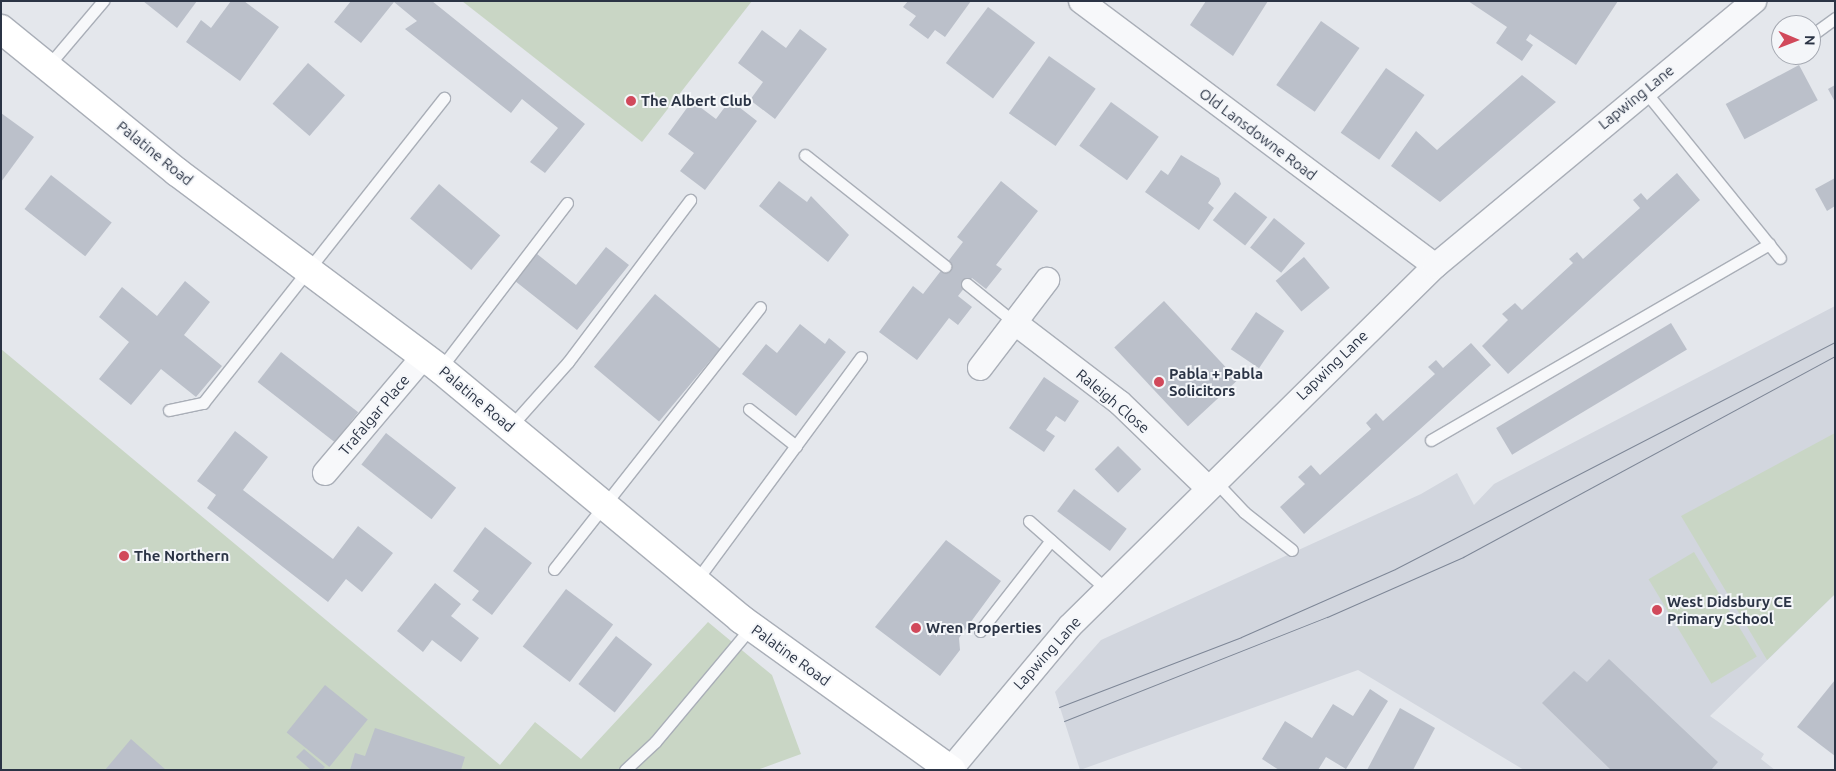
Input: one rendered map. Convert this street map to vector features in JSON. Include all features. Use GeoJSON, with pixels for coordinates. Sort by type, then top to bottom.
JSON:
{"type":"FeatureCollection","features":[{"type":"Feature","properties":{"kind":"main road","name":"Palatine Road"},"geometry":{"type":"LineString","coordinates":[[1,30],[308,270],[432,363],[603,504],[695,583],[950,770]]}},
{"type":"Feature","properties":{"kind":"street","name":"Old Lansdowne Road"},"geometry":{"type":"LineString","coordinates":[[1081,1],[1436,266]]}},
{"type":"Feature","properties":{"kind":"street","name":"Lapwing Lane"},"geometry":{"type":"LineString","coordinates":[[950,770],[1106,589],[1210,483],[1436,266],[1644,90],[1754,1]]}},
{"type":"Feature","properties":{"kind":"street"},"geometry":{"type":"LineString","coordinates":[[980,368],[1047,280]]}},
{"type":"Feature","properties":{"kind":"street","name":"Raleigh Close"},"geometry":{"type":"LineString","coordinates":[[1014,322],[1120,403],[1210,483]]}},
{"type":"Feature","properties":{"kind":"street","name":"Trafalgar Place"},"geometry":{"type":"LineString","coordinates":[[325,473],[432,363]]}},
{"type":"Feature","properties":{"kind":"lane"},"geometry":{"type":"LineString","coordinates":[[47,67],[102,1]]}},
{"type":"Feature","properties":{"kind":"lane"},"geometry":{"type":"LineString","coordinates":[[1821,28],[1835,18]]}},
{"type":"Feature","properties":{"kind":"lane"},"geometry":{"type":"LineString","coordinates":[[1644,90],[1780,258]]}},
{"type":"Feature","properties":{"kind":"lane"},"geometry":{"type":"LineString","coordinates":[[169,410],[203,403],[444,98]]}},
{"type":"Feature","properties":{"kind":"lane"},"geometry":{"type":"LineString","coordinates":[[806,154],[945,266]]}},
{"type":"Feature","properties":{"kind":"lane"},"geometry":{"type":"LineString","coordinates":[[510,427],[568,362],[690,200]]}},
{"type":"Feature","properties":{"kind":"lane"},"geometry":{"type":"LineString","coordinates":[[432,363],[567,203]]}},
{"type":"Feature","properties":{"kind":"lane"},"geometry":{"type":"LineString","coordinates":[[1432,440],[1769,244]]}},
{"type":"Feature","properties":{"kind":"lane"},"geometry":{"type":"LineString","coordinates":[[967,284],[1014,322]]}},
{"type":"Feature","properties":{"kind":"lane"},"geometry":{"type":"LineString","coordinates":[[554,569],[603,504],[760,306]]}},
{"type":"Feature","properties":{"kind":"lane"},"geometry":{"type":"LineString","coordinates":[[695,583],[861,357]]}},
{"type":"Feature","properties":{"kind":"lane"},"geometry":{"type":"LineString","coordinates":[[749,409],[796,446]]}},
{"type":"Feature","properties":{"kind":"lane"},"geometry":{"type":"LineString","coordinates":[[1210,483],[1292,550]]}},
{"type":"Feature","properties":{"kind":"lane"},"geometry":{"type":"LineString","coordinates":[[1029,520],[1106,589]]}},
{"type":"Feature","properties":{"kind":"lane"},"geometry":{"type":"LineString","coordinates":[[980,630],[1051,540]]}},
{"type":"Feature","properties":{"kind":"lane"},"geometry":{"type":"LineString","coordinates":[[625,770],[655,742],[752,626]]}},
{"type":"Feature","properties":{"kind":"shaded area"},"geometry":{"type":"Polygon","coordinates":[[[1835,306],[1835,594],[1710,716],[1764,754],[1761,759],[1775,770],[1524,770],[1358,670],[1080,770],[1055,692],[1101,640],[1421,494],[1457,473],[1474,505],[1494,484],[1835,306]]]}},
{"type":"Feature","properties":{"kind":"green space","name":"The Albert Club"},"geometry":{"type":"Polygon","coordinates":[[[462,1],[752,1],[642,142],[462,1]]]}},
{"type":"Feature","properties":{"kind":"green space","name":"The Northern"},"geometry":{"type":"Polygon","coordinates":[[[1,349],[500,765],[535,722],[581,759],[708,622],[772,675],[801,754],[757,770],[1,770],[1,349]]]}},
{"type":"Feature","properties":{"kind":"green space"},"geometry":{"type":"Polygon","coordinates":[[[1835,433],[1835,594],[1767,660],[1681,516],[1835,433]]]}},
{"type":"Feature","properties":{"kind":"green space"},"geometry":{"type":"Polygon","coordinates":[[[1694,552],[1757,657],[1711,684],[1649,579],[1694,552]]]}},
{"type":"Feature","properties":{"kind":"building"},"geometry":{"type":"Polygon","coordinates":[[[143,1],[197,1],[177,28],[143,1]]]}},
{"type":"Feature","properties":{"kind":"building"},"geometry":{"type":"Polygon","coordinates":[[[231,1],[244,1],[279,27],[240,81],[186,42],[201,20],[211,28],[231,1]]]}},
{"type":"Feature","properties":{"kind":"building"},"geometry":{"type":"Polygon","coordinates":[[[351,1],[432,1],[585,124],[545,173],[530,162],[558,128],[522,99],[511,113],[405,29],[417,21],[394,2],[361,43],[334,22],[351,1]]]}},
{"type":"Feature","properties":{"kind":"building"},"geometry":{"type":"Polygon","coordinates":[[[908,1],[971,1],[945,37],[935,30],[928,39],[909,25],[916,16],[903,7],[908,1]]]}},
{"type":"Feature","properties":{"kind":"building"},"geometry":{"type":"Polygon","coordinates":[[[1206,1],[1268,1],[1233,56],[1190,25],[1206,1]]]}},
{"type":"Feature","properties":{"kind":"building"},"geometry":{"type":"Polygon","coordinates":[[[1468,1],[1618,1],[1576,65],[1530,34],[1526,40],[1533,45],[1522,61],[1496,43],[1507,27],[1468,1]]]}},
{"type":"Feature","properties":{"kind":"building"},"geometry":{"type":"Polygon","coordinates":[[[988,7],[1035,43],[993,98],[946,63],[988,7]]]}},
{"type":"Feature","properties":{"kind":"building"},"geometry":{"type":"Polygon","coordinates":[[[1321,21],[1360,48],[1315,112],[1276,85],[1321,21]]]}},
{"type":"Feature","properties":{"kind":"building"},"geometry":{"type":"Polygon","coordinates":[[[800,29],[827,49],[775,119],[750,100],[763,82],[738,63],[762,30],[786,48],[800,29]]]}},
{"type":"Feature","properties":{"kind":"building"},"geometry":{"type":"Polygon","coordinates":[[[1049,56],[1096,89],[1056,146],[1009,113],[1049,56]]]}},
{"type":"Feature","properties":{"kind":"building"},"geometry":{"type":"Polygon","coordinates":[[[308,63],[345,95],[310,136],[273,104],[308,63]]]}},
{"type":"Feature","properties":{"kind":"building"},"geometry":{"type":"Polygon","coordinates":[[[1799,65],[1818,100],[1744,139],[1726,104],[1799,65]]]}},
{"type":"Feature","properties":{"kind":"building"},"geometry":{"type":"Polygon","coordinates":[[[1386,68],[1425,95],[1379,160],[1341,133],[1386,68]]]}},
{"type":"Feature","properties":{"kind":"building"},"geometry":{"type":"Polygon","coordinates":[[[1522,75],[1556,102],[1440,202],[1391,166],[1416,131],[1437,150],[1522,75]]]}},
{"type":"Feature","properties":{"kind":"building"},"geometry":{"type":"Polygon","coordinates":[[[1835,85],[1835,102],[1828,89],[1835,85]]]}},
{"type":"Feature","properties":{"kind":"building"},"geometry":{"type":"Polygon","coordinates":[[[730,100],[757,121],[705,190],[680,171],[694,153],[668,134],[692,101],[716,119],[730,100]]]}},
{"type":"Feature","properties":{"kind":"building"},"geometry":{"type":"Polygon","coordinates":[[[1111,102],[1159,137],[1127,180],[1079,146],[1111,102]]]}},
{"type":"Feature","properties":{"kind":"building"},"geometry":{"type":"Polygon","coordinates":[[[1,113],[34,137],[1,182],[1,113]]]}},
{"type":"Feature","properties":{"kind":"building"},"geometry":{"type":"Polygon","coordinates":[[[1181,155],[1219,178],[1221,184],[1208,203],[1214,208],[1199,230],[1145,192],[1161,170],[1168,175],[1181,155]]]}},
{"type":"Feature","properties":{"kind":"building"},"geometry":{"type":"Polygon","coordinates":[[[1677,173],[1700,200],[1508,374],[1482,346],[1508,320],[1502,314],[1515,303],[1522,310],[1573,263],[1569,259],[1577,252],[1583,259],[1640,208],[1633,200],[1641,193],[1647,200],[1677,173]]]}},
{"type":"Feature","properties":{"kind":"building"},"geometry":{"type":"Polygon","coordinates":[[[51,175],[112,222],[85,256],[25,209],[51,175]]]}},
{"type":"Feature","properties":{"kind":"building"},"geometry":{"type":"Polygon","coordinates":[[[1835,178],[1835,206],[1827,211],[1815,189],[1835,178]]]}},
{"type":"Feature","properties":{"kind":"building"},"geometry":{"type":"Polygon","coordinates":[[[779,181],[807,202],[811,196],[849,235],[828,262],[759,206],[779,181]]]}},
{"type":"Feature","properties":{"kind":"building"},"geometry":{"type":"Polygon","coordinates":[[[1001,181],[1038,211],[996,265],[1002,269],[986,289],[972,278],[958,296],[972,307],[958,325],[949,318],[917,360],[879,332],[913,286],[923,294],[963,242],[957,237],[1001,181]]]}},
{"type":"Feature","properties":{"kind":"building"},"geometry":{"type":"Polygon","coordinates":[[[439,184],[500,235],[471,270],[410,218],[439,184]]]}},
{"type":"Feature","properties":{"kind":"building"},"geometry":{"type":"Polygon","coordinates":[[[1235,192],[1267,217],[1245,246],[1213,220],[1235,192]]]}},
{"type":"Feature","properties":{"kind":"building"},"geometry":{"type":"Polygon","coordinates":[[[1274,218],[1305,243],[1281,273],[1250,248],[1274,218]]]}},
{"type":"Feature","properties":{"kind":"building"},"geometry":{"type":"Polygon","coordinates":[[[606,247],[629,265],[577,330],[510,277],[532,250],[576,285],[606,247]]]}},
{"type":"Feature","properties":{"kind":"building"},"geometry":{"type":"Polygon","coordinates":[[[1304,257],[1330,288],[1301,311],[1276,281],[1304,257]]]}},
{"type":"Feature","properties":{"kind":"building"},"geometry":{"type":"Polygon","coordinates":[[[185,281],[210,302],[184,335],[222,366],[196,397],[161,369],[131,405],[99,379],[129,342],[99,317],[122,287],[157,316],[185,281]]]}},
{"type":"Feature","properties":{"kind":"building"},"geometry":{"type":"Polygon","coordinates":[[[655,294],[720,349],[659,421],[594,367],[655,294]]]}},
{"type":"Feature","properties":{"kind":"building"},"geometry":{"type":"Polygon","coordinates":[[[1164,301],[1238,380],[1188,426],[1114,347],[1164,301]]]}},
{"type":"Feature","properties":{"kind":"building"},"geometry":{"type":"Polygon","coordinates":[[[1256,312],[1284,331],[1259,368],[1231,349],[1256,312]]]}},
{"type":"Feature","properties":{"kind":"building"},"geometry":{"type":"Polygon","coordinates":[[[1671,323],[1687,350],[1512,455],[1496,428],[1671,323]]]}},
{"type":"Feature","properties":{"kind":"building"},"geometry":{"type":"Polygon","coordinates":[[[800,324],[825,344],[829,338],[846,352],[796,416],[742,374],[766,344],[777,353],[800,324]]]}},
{"type":"Feature","properties":{"kind":"building"},"geometry":{"type":"Polygon","coordinates":[[[1471,343],[1491,365],[1304,534],[1280,507],[1305,484],[1298,477],[1311,465],[1320,475],[1371,429],[1366,423],[1376,413],[1383,421],[1435,374],[1428,367],[1436,360],[1443,368],[1471,343]]]}},
{"type":"Feature","properties":{"kind":"building"},"geometry":{"type":"Polygon","coordinates":[[[281,352],[358,412],[335,442],[258,382],[281,352]]]}},
{"type":"Feature","properties":{"kind":"building"},"geometry":{"type":"Polygon","coordinates":[[[1044,377],[1079,401],[1065,422],[1056,416],[1046,430],[1055,436],[1044,452],[1009,428],[1044,377]]]}},
{"type":"Feature","properties":{"kind":"building"},"geometry":{"type":"Polygon","coordinates":[[[235,431],[268,457],[243,490],[333,559],[358,526],[393,553],[362,592],[346,579],[328,602],[207,508],[216,495],[197,481],[235,431]]]}},
{"type":"Feature","properties":{"kind":"building"},"geometry":{"type":"Polygon","coordinates":[[[386,433],[456,488],[432,519],[361,465],[386,433]]]}},
{"type":"Feature","properties":{"kind":"building"},"geometry":{"type":"Polygon","coordinates":[[[1118,446],[1141,469],[1118,493],[1095,469],[1118,446]]]}},
{"type":"Feature","properties":{"kind":"building"},"geometry":{"type":"Polygon","coordinates":[[[1074,489],[1127,529],[1110,551],[1057,511],[1074,489]]]}},
{"type":"Feature","properties":{"kind":"building"},"geometry":{"type":"Polygon","coordinates":[[[485,527],[532,563],[492,615],[472,600],[479,591],[453,571],[485,527]]]}},
{"type":"Feature","properties":{"kind":"building"},"geometry":{"type":"Polygon","coordinates":[[[946,540],[1001,581],[959,638],[960,650],[940,676],[875,627],[946,540]]]}},
{"type":"Feature","properties":{"kind":"building"},"geometry":{"type":"Polygon","coordinates":[[[435,583],[461,604],[451,616],[479,638],[461,662],[432,640],[423,652],[397,631],[435,583]]]}},
{"type":"Feature","properties":{"kind":"building"},"geometry":{"type":"Polygon","coordinates":[[[566,589],[613,625],[570,682],[523,647],[566,589]]]}},
{"type":"Feature","properties":{"kind":"building"},"geometry":{"type":"Polygon","coordinates":[[[616,636],[652,664],[615,712],[578,684],[616,636]]]}},
{"type":"Feature","properties":{"kind":"building"},"geometry":{"type":"Polygon","coordinates":[[[1609,659],[1718,762],[1711,770],[1611,770],[1542,703],[1574,671],[1587,682],[1609,659]]]}},
{"type":"Feature","properties":{"kind":"building"},"geometry":{"type":"Polygon","coordinates":[[[1835,680],[1835,756],[1797,727],[1835,680]]]}},
{"type":"Feature","properties":{"kind":"building"},"geometry":{"type":"Polygon","coordinates":[[[325,685],[368,720],[329,767],[287,732],[325,685]]]}},
{"type":"Feature","properties":{"kind":"building"},"geometry":{"type":"Polygon","coordinates":[[[1370,689],[1388,701],[1346,769],[1326,757],[1318,770],[1279,770],[1262,759],[1285,721],[1312,738],[1333,704],[1353,716],[1370,689]]]}},
{"type":"Feature","properties":{"kind":"building"},"geometry":{"type":"Polygon","coordinates":[[[1400,708],[1435,728],[1413,770],[1367,770],[1400,708]]]}},
{"type":"Feature","properties":{"kind":"building"},"geometry":{"type":"Polygon","coordinates":[[[375,728],[465,757],[461,770],[350,770],[355,753],[365,756],[375,728]]]}},
{"type":"Feature","properties":{"kind":"building"},"geometry":{"type":"Polygon","coordinates":[[[131,739],[166,770],[105,770],[131,739]]]}},
{"type":"Feature","properties":{"kind":"building"},"geometry":{"type":"Polygon","coordinates":[[[304,749],[325,767],[322,770],[311,770],[296,757],[304,749]]]}},
{"type":"Feature","properties":{"kind":"tram line"},"geometry":{"type":"LineString","coordinates":[[1059,707],[1241,637],[1395,569],[1835,342]]}},
{"type":"Feature","properties":{"kind":"tram line"},"geometry":{"type":"LineString","coordinates":[[1064,721],[1327,617],[1463,557],[1835,356]]}},
{"type":"Feature","properties":{"kind":"place","name":"The Albert Club"},"geometry":{"type":"Point","coordinates":[631,101]}},
{"type":"Feature","properties":{"kind":"place","name":"Pabla + Pabla Solicitors"},"geometry":{"type":"Point","coordinates":[1159,382]}},
{"type":"Feature","properties":{"kind":"place","name":"The Northern"},"geometry":{"type":"Point","coordinates":[124,556]}},
{"type":"Feature","properties":{"kind":"place","name":"West Didsbury CE Primary School"},"geometry":{"type":"Point","coordinates":[1657,610]}},
{"type":"Feature","properties":{"kind":"place","name":"Wren Properties"},"geometry":{"type":"Point","coordinates":[916,628]}}]}
